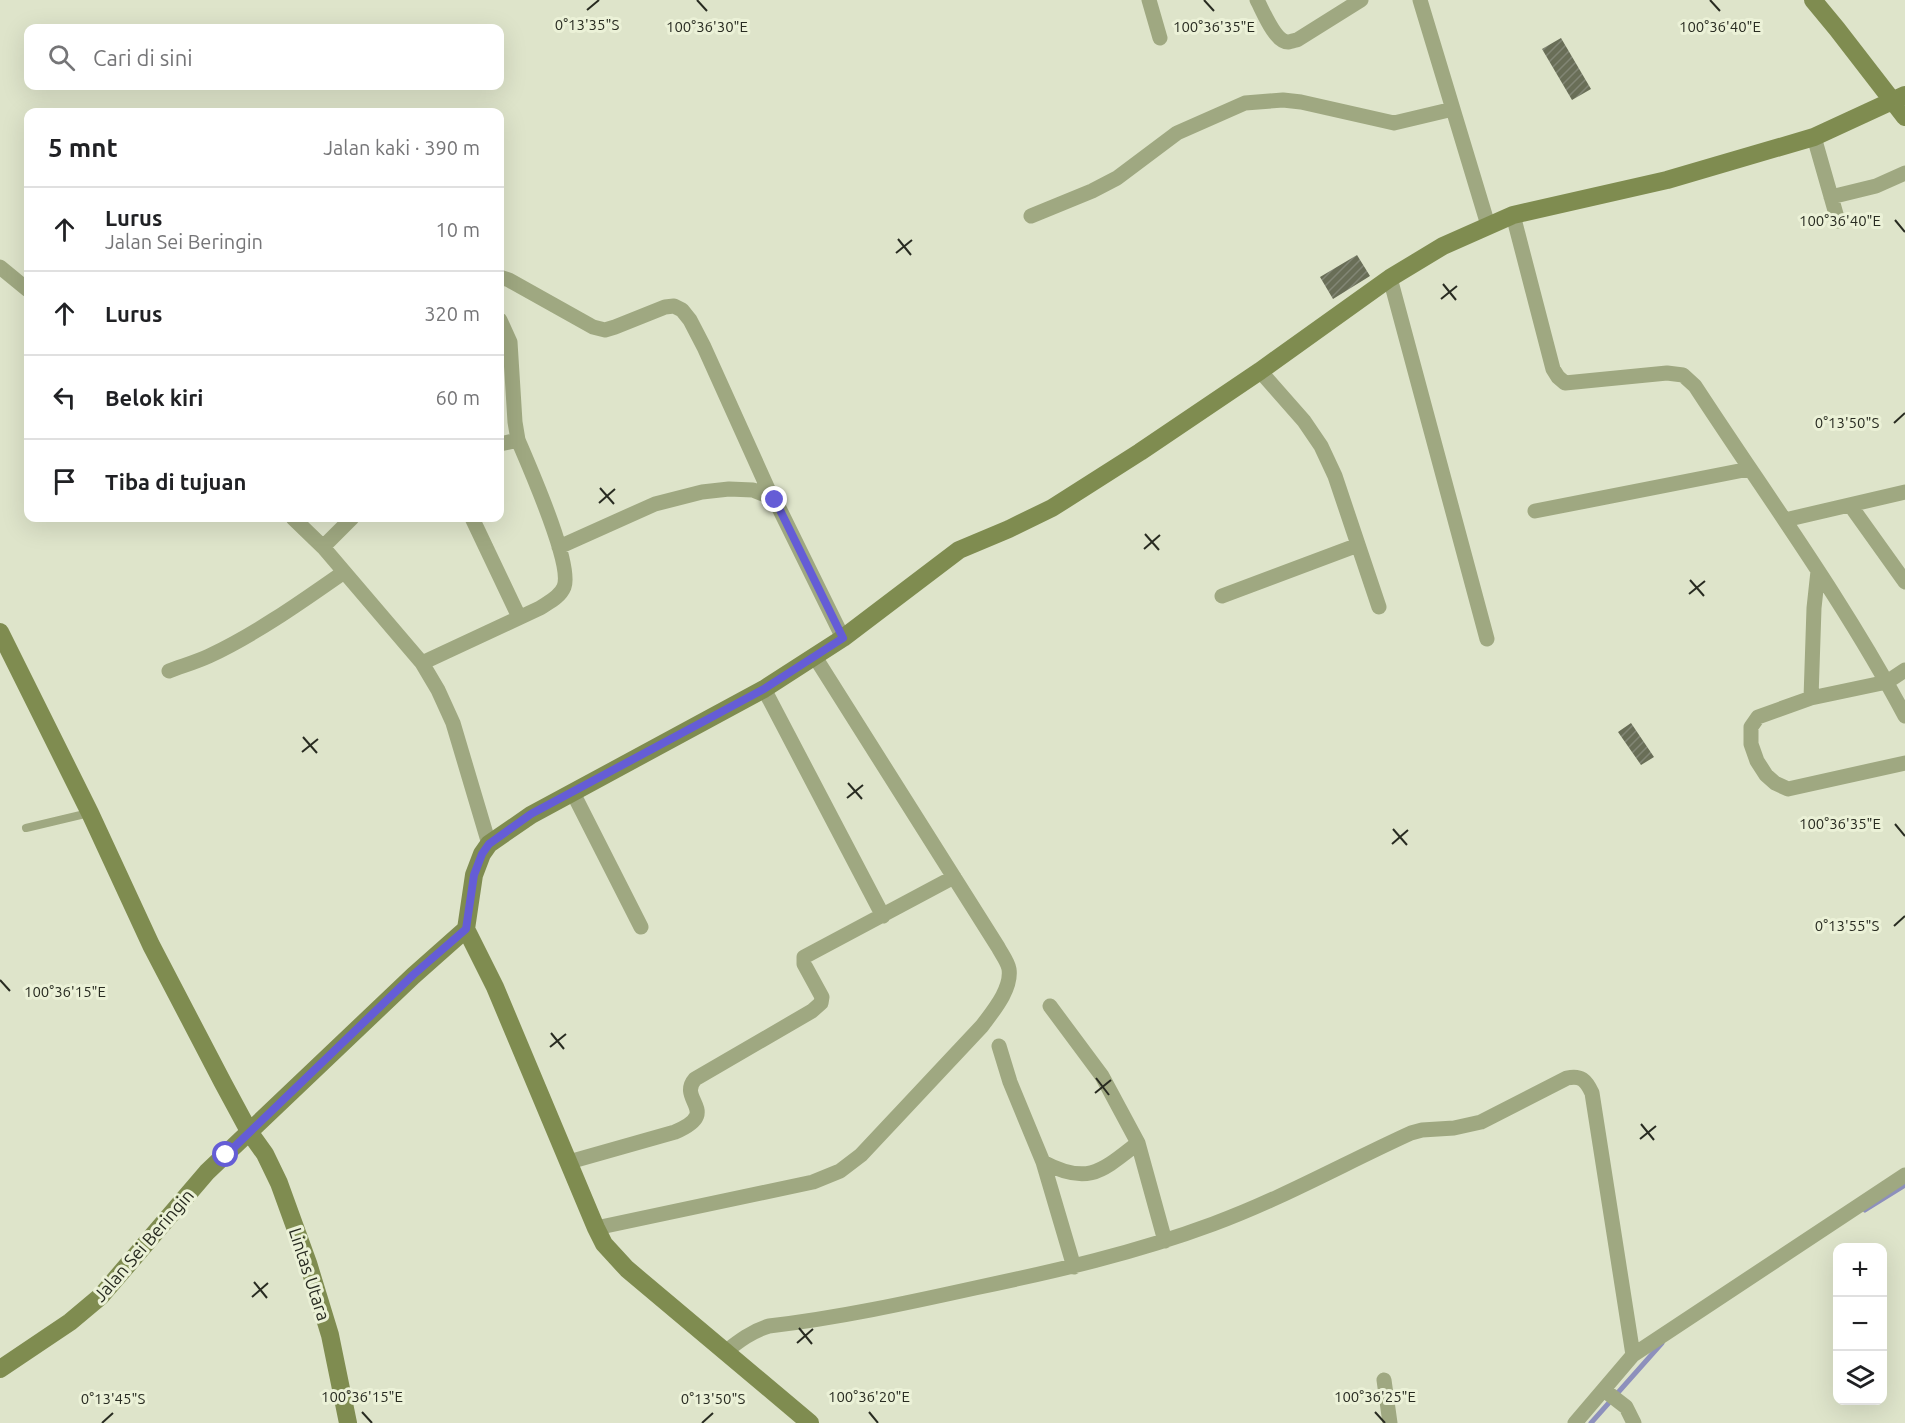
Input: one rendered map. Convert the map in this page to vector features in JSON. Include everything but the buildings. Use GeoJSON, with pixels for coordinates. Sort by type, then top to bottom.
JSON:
{"type":"FeatureCollection","features":[{"type":"Feature","properties":{"kind":"street"},"geometry":{"type":"LineString","coordinates":[[1149,0],[1160,38]]}},
{"type":"Feature","properties":{"kind":"street"},"geometry":{"type":"LineString","coordinates":[[1257,0],[1275,34],[1288,42],[1297,40],[1361,0]]}},
{"type":"Feature","properties":{"kind":"street"},"geometry":{"type":"LineString","coordinates":[[1420,0],[1488,225]]}},
{"type":"Feature","properties":{"kind":"street"},"geometry":{"type":"LineString","coordinates":[[1813,0],[1899,98],[1905,117]]}},
{"type":"Feature","properties":{"kind":"street"},"geometry":{"type":"LineString","coordinates":[[810,1423],[627,1269],[604,1244],[495,987],[466,929],[474,875],[482,854],[489,844],[531,814],[764,689],[843,638],[959,550],[1009,529],[1052,507],[1140,452],[1390,279],[1443,246],[1513,215],[1667,180],[1814,137],[1899,98]]}},
{"type":"Feature","properties":{"kind":"street"},"geometry":{"type":"LineString","coordinates":[[1031,216],[1117,178],[1177,133],[1245,104],[1283,100],[1301,102],[1394,123],[1453,109]]}},
{"type":"Feature","properties":{"kind":"street"},"geometry":{"type":"LineString","coordinates":[[1814,137],[1838,221]]}},
{"type":"Feature","properties":{"kind":"street"},"geometry":{"type":"LineString","coordinates":[[1831,197],[1876,186],[1905,173]]}},
{"type":"Feature","properties":{"kind":"street"},"geometry":{"type":"LineString","coordinates":[[1513,215],[1552,369],[1558,377],[1565,383],[1667,373],[1683,375],[1695,386],[1818,571],[1887,682],[1905,716]]}},
{"type":"Feature","properties":{"kind":"street"},"geometry":{"type":"LineString","coordinates":[[0,267],[24,287]]}},
{"type":"Feature","properties":{"kind":"street"},"geometry":{"type":"LineString","coordinates":[[504,278],[593,327],[605,330],[665,307],[674,306],[682,310],[704,347],[768,489],[843,638]]}},
{"type":"Feature","properties":{"kind":"street"},"geometry":{"type":"LineString","coordinates":[[1390,279],[1487,639]]}},
{"type":"Feature","properties":{"kind":"street"},"geometry":{"type":"LineString","coordinates":[[422,663],[540,608],[556,598],[564,588],[567,576],[560,547],[518,440],[510,342],[504,329]]}},
{"type":"Feature","properties":{"kind":"street"},"geometry":{"type":"LineString","coordinates":[[1260,371],[1304,421],[1321,446],[1335,476],[1379,607]]}},
{"type":"Feature","properties":{"kind":"street"},"geometry":{"type":"LineString","coordinates":[[504,443],[518,440]]}},
{"type":"Feature","properties":{"kind":"street"},"geometry":{"type":"LineString","coordinates":[[1535,511],[1749,469]]}},
{"type":"Feature","properties":{"kind":"street"},"geometry":{"type":"LineString","coordinates":[[560,547],[655,504],[702,492],[729,489],[753,490],[775,500]]}},
{"type":"Feature","properties":{"kind":"street"},"geometry":{"type":"LineString","coordinates":[[1785,520],[1905,492]]}},
{"type":"Feature","properties":{"kind":"street"},"geometry":{"type":"LineString","coordinates":[[1850,505],[1905,582]]}},
{"type":"Feature","properties":{"kind":"street"},"geometry":{"type":"LineString","coordinates":[[297,522],[323,547],[422,663],[438,690],[453,723],[489,844]]}},
{"type":"Feature","properties":{"kind":"street"},"geometry":{"type":"LineString","coordinates":[[323,547],[348,522]]}},
{"type":"Feature","properties":{"kind":"street"},"geometry":{"type":"LineString","coordinates":[[474,522],[519,617]]}},
{"type":"Feature","properties":{"kind":"street"},"geometry":{"type":"LineString","coordinates":[[1222,596],[1358,545]]}},
{"type":"Feature","properties":{"kind":"street"},"geometry":{"type":"LineString","coordinates":[[1811,698],[1814,608],[1818,571]]}},
{"type":"Feature","properties":{"kind":"street"},"geometry":{"type":"LineString","coordinates":[[169,671],[208,656],[244,636],[292,608],[344,572]]}},
{"type":"Feature","properties":{"kind":"street","name":"Lintas Utara"},"geometry":{"type":"LineString","coordinates":[[0,632],[90,813],[151,945],[250,1133],[265,1154],[279,1183],[308,1263],[330,1335],[348,1423]]}},
{"type":"Feature","properties":{"kind":"street"},"geometry":{"type":"LineString","coordinates":[[596,1228],[813,1182],[840,1171],[861,1155],[982,1026],[996,1007],[1008,983],[1009,968],[998,947],[815,657]]}},
{"type":"Feature","properties":{"kind":"street"},"geometry":{"type":"LineString","coordinates":[[1905,670],[1887,682],[1811,698],[1758,717],[1751,727],[1751,744],[1757,761],[1766,775],[1775,783],[1788,789],[1905,763]]}},
{"type":"Feature","properties":{"kind":"street"},"geometry":{"type":"LineString","coordinates":[[764,689],[883,916]]}},
{"type":"Feature","properties":{"kind":"street"},"geometry":{"type":"LineString","coordinates":[[573,793],[641,927]]}},
{"type":"Feature","properties":{"kind":"street"},"geometry":{"type":"LineString","coordinates":[[569,1162],[675,1132],[688,1126],[697,1117],[698,1111],[690,1090],[695,1079],[812,1011],[821,1003],[822,997],[804,964],[804,957],[954,878]]}},
{"type":"Feature","properties":{"kind":"street","name":"Jalan Sei Beringin"},"geometry":{"type":"LineString","coordinates":[[0,1369],[70,1323],[101,1296],[207,1172],[413,975],[466,929]]}},
{"type":"Feature","properties":{"kind":"street"},"geometry":{"type":"LineString","coordinates":[[1050,1006],[1102,1076],[1138,1143],[1165,1241]]}},
{"type":"Feature","properties":{"kind":"street"},"geometry":{"type":"LineString","coordinates":[[999,1046],[1010,1082],[1043,1162],[1074,1267]]}},
{"type":"Feature","properties":{"kind":"street"},"geometry":{"type":"LineString","coordinates":[[725,1352],[747,1335],[769,1326],[935,1297],[1074,1267],[1165,1241],[1270,1200],[1411,1133],[1482,1122],[1567,1078],[1576,1076],[1587,1083],[1592,1093],[1633,1355]]}},
{"type":"Feature","properties":{"kind":"street"},"geometry":{"type":"LineString","coordinates":[[1043,1162],[1059,1171],[1084,1175],[1098,1172],[1138,1143]]}},
{"type":"Feature","properties":{"kind":"street"},"geometry":{"type":"LineString","coordinates":[[1575,1423],[1606,1391],[1633,1355],[1905,1175]]}},
{"type":"Feature","properties":{"kind":"street"},"geometry":{"type":"LineString","coordinates":[[1383,1380],[1390,1423]]}},
{"type":"Feature","properties":{"kind":"street"},"geometry":{"type":"LineString","coordinates":[[1606,1391],[1623,1404],[1634,1423]]}},
{"type":"Feature","properties":{"kind":"lane"},"geometry":{"type":"LineString","coordinates":[[26,828],[90,813]]}},
{"type":"Feature","properties":{"kind":"waterway"},"geometry":{"type":"LineString","coordinates":[[1865,1210],[1905,1185]]}},
{"type":"Feature","properties":{"kind":"waterway"},"geometry":{"type":"LineString","coordinates":[[1591,1423],[1662,1343]]}},
{"type":"Feature","properties":{"kind":"route"},"geometry":{"type":"LineString","coordinates":[[226,1155],[413,975],[466,929],[474,875],[482,854],[489,844],[531,814],[764,689],[843,638],[775,500]]}}]}
